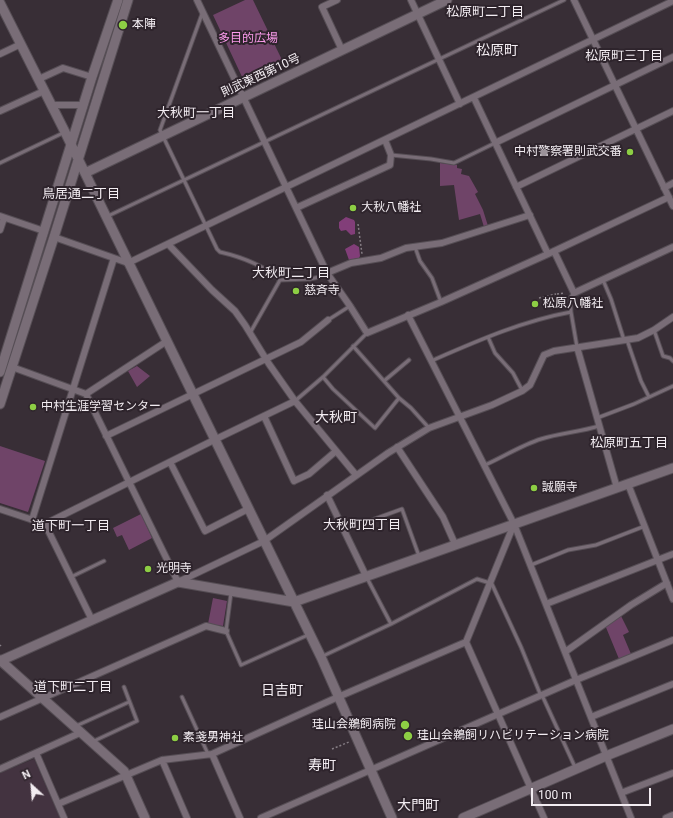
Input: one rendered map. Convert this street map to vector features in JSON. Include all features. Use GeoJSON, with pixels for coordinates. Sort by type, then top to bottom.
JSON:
{"type":"FeatureCollection","features":[{"type":"Feature","properties":{"kind":"street"},"geometry":{"type":"LineString","coordinates":[[0,372],[83,105],[118,0]]}},
{"type":"Feature","properties":{"kind":"street"},"geometry":{"type":"LineString","coordinates":[[0,404],[128,0]]}},
{"type":"Feature","properties":{"kind":"street"},"geometry":{"type":"LineString","coordinates":[[197,0],[328,274],[367,333],[442,302],[551,253],[669,197]]}},
{"type":"Feature","properties":{"kind":"street"},"geometry":{"type":"LineString","coordinates":[[337,0],[322,7],[342,50]]}},
{"type":"Feature","properties":{"kind":"street"},"geometry":{"type":"LineString","coordinates":[[411,0],[460,104]]}},
{"type":"Feature","properties":{"kind":"street","name":"則武東西第10号"},"geometry":{"type":"LineString","coordinates":[[85,173],[447,0]]}},
{"type":"Feature","properties":{"kind":"street"},"geometry":{"type":"LineString","coordinates":[[574,0],[673,206]]}},
{"type":"Feature","properties":{"kind":"street"},"geometry":{"type":"LineString","coordinates":[[54,237],[128,263],[474,98],[673,1]]}},
{"type":"Feature","properties":{"kind":"street"},"geometry":{"type":"LineString","coordinates":[[0,3],[78,158],[214,440],[310,634],[392,818]]}},
{"type":"Feature","properties":{"kind":"street"},"geometry":{"type":"LineString","coordinates":[[0,54],[21,44]]}},
{"type":"Feature","properties":{"kind":"street"},"geometry":{"type":"LineString","coordinates":[[495,143],[673,57]]}},
{"type":"Feature","properties":{"kind":"street"},"geometry":{"type":"LineString","coordinates":[[39,79],[64,68],[92,77]]}},
{"type":"Feature","properties":{"kind":"street"},"geometry":{"type":"LineString","coordinates":[[0,111],[44,91]]}},
{"type":"Feature","properties":{"kind":"street"},"geometry":{"type":"LineString","coordinates":[[474,98],[530,215],[574,293],[673,248]]}},
{"type":"Feature","properties":{"kind":"street"},"geometry":{"type":"LineString","coordinates":[[52,106],[83,105]]}},
{"type":"Feature","properties":{"kind":"street"},"geometry":{"type":"LineString","coordinates":[[516,187],[673,111]]}},
{"type":"Feature","properties":{"kind":"street"},"geometry":{"type":"LineString","coordinates":[[296,208],[390,165],[391,155],[385,140]]}},
{"type":"Feature","properties":{"kind":"street"},"geometry":{"type":"LineString","coordinates":[[664,188],[673,184]]}},
{"type":"Feature","properties":{"kind":"street"},"geometry":{"type":"LineString","coordinates":[[328,274],[351,263],[381,258],[406,248],[442,243],[530,215]]}},
{"type":"Feature","properties":{"kind":"street"},"geometry":{"type":"LineString","coordinates":[[0,230],[2,217],[44,231]]}},
{"type":"Feature","properties":{"kind":"street"},"geometry":{"type":"LineString","coordinates":[[168,244],[212,290],[235,311],[295,401],[356,475]]}},
{"type":"Feature","properties":{"kind":"street"},"geometry":{"type":"LineString","coordinates":[[32,520],[114,258]]}},
{"type":"Feature","properties":{"kind":"street"},"geometry":{"type":"LineString","coordinates":[[408,315],[514,524],[631,818]]}},
{"type":"Feature","properties":{"kind":"street"},"geometry":{"type":"LineString","coordinates":[[145,818],[124,771],[0,660],[178,582],[264,541],[356,475],[397,447],[429,428],[460,418],[522,391],[530,385],[544,355],[554,351],[638,338],[654,330],[673,317]]}},
{"type":"Feature","properties":{"kind":"street"},"geometry":{"type":"LineString","coordinates":[[106,436],[301,342],[328,320]]}},
{"type":"Feature","properties":{"kind":"street"},"geometry":{"type":"LineString","coordinates":[[86,394],[167,341]]}},
{"type":"Feature","properties":{"kind":"street"},"geometry":{"type":"LineString","coordinates":[[577,347],[617,488]]}},
{"type":"Feature","properties":{"kind":"street"},"geometry":{"type":"LineString","coordinates":[[12,367],[86,394],[178,582]]}},
{"type":"Feature","properties":{"kind":"street"},"geometry":{"type":"LineString","coordinates":[[0,509],[45,524],[295,401]]}},
{"type":"Feature","properties":{"kind":"street"},"geometry":{"type":"LineString","coordinates":[[264,416],[294,481],[309,474],[336,451]]}},
{"type":"Feature","properties":{"kind":"street"},"geometry":{"type":"LineString","coordinates":[[397,447],[443,517],[455,544]]}},
{"type":"Feature","properties":{"kind":"street"},"geometry":{"type":"LineString","coordinates":[[170,462],[205,531],[248,509]]}},
{"type":"Feature","properties":{"kind":"street"},"geometry":{"type":"LineString","coordinates":[[178,582],[294,602],[673,468]]}},
{"type":"Feature","properties":{"kind":"street"},"geometry":{"type":"LineString","coordinates":[[628,484],[673,597]]}},
{"type":"Feature","properties":{"kind":"street"},"geometry":{"type":"LineString","coordinates":[[327,495],[366,576]]}},
{"type":"Feature","properties":{"kind":"street"},"geometry":{"type":"LineString","coordinates":[[45,524],[92,620]]}},
{"type":"Feature","properties":{"kind":"street"},"geometry":{"type":"LineString","coordinates":[[58,804],[162,760],[210,754],[338,696],[466,642],[514,524]]}},
{"type":"Feature","properties":{"kind":"street"},"geometry":{"type":"LineString","coordinates":[[546,604],[673,554]]}},
{"type":"Feature","properties":{"kind":"street"},"geometry":{"type":"LineString","coordinates":[[565,652],[631,605],[667,584]]}},
{"type":"Feature","properties":{"kind":"street"},"geometry":{"type":"LineString","coordinates":[[0,717],[206,626],[226,631]]}},
{"type":"Feature","properties":{"kind":"street"},"geometry":{"type":"LineString","coordinates":[[261,818],[541,695],[673,640]]}},
{"type":"Feature","properties":{"kind":"street"},"geometry":{"type":"LineString","coordinates":[[466,642],[544,818]]}},
{"type":"Feature","properties":{"kind":"street"},"geometry":{"type":"LineString","coordinates":[[590,717],[673,684]]}},
{"type":"Feature","properties":{"kind":"street"},"geometry":{"type":"LineString","coordinates":[[463,818],[606,756],[673,729]]}},
{"type":"Feature","properties":{"kind":"street"},"geometry":{"type":"LineString","coordinates":[[0,769],[36,753],[79,730]]}},
{"type":"Feature","properties":{"kind":"street"},"geometry":{"type":"LineString","coordinates":[[36,753],[64,818]]}},
{"type":"Feature","properties":{"kind":"street"},"geometry":{"type":"LineString","coordinates":[[210,754],[240,818]]}},
{"type":"Feature","properties":{"kind":"street"},"geometry":{"type":"LineString","coordinates":[[162,760],[187,818]]}},
{"type":"Feature","properties":{"kind":"street"},"geometry":{"type":"LineString","coordinates":[[621,793],[673,773]]}},
{"type":"Feature","properties":{"kind":"street"},"geometry":{"type":"LineString","coordinates":[[666,818],[673,815]]}},
{"type":"Feature","properties":{"kind":"lane"},"geometry":{"type":"LineString","coordinates":[[106,217],[564,0]]}},
{"type":"Feature","properties":{"kind":"lane"},"geometry":{"type":"LineString","coordinates":[[203,12],[160,130],[162,136],[217,249],[220,252],[258,264],[280,280],[310,279],[328,274]]}},
{"type":"Feature","properties":{"kind":"lane"},"geometry":{"type":"LineString","coordinates":[[0,164],[65,132]]}},
{"type":"Feature","properties":{"kind":"lane"},"geometry":{"type":"LineString","coordinates":[[391,155],[454,163],[495,143]]}},
{"type":"Feature","properties":{"kind":"lane"},"geometry":{"type":"LineString","coordinates":[[415,247],[420,261],[432,278],[442,302]]}},
{"type":"Feature","properties":{"kind":"lane"},"geometry":{"type":"LineString","coordinates":[[250,332],[280,280]]}},
{"type":"Feature","properties":{"kind":"lane"},"geometry":{"type":"LineString","coordinates":[[603,280],[641,381],[649,397]]}},
{"type":"Feature","properties":{"kind":"lane"},"geometry":{"type":"LineString","coordinates":[[574,293],[570,298],[577,347]]}},
{"type":"Feature","properties":{"kind":"lane"},"geometry":{"type":"LineString","coordinates":[[328,320],[350,306]]}},
{"type":"Feature","properties":{"kind":"lane"},"geometry":{"type":"LineString","coordinates":[[431,361],[488,337],[546,317],[571,312]]}},
{"type":"Feature","properties":{"kind":"lane"},"geometry":{"type":"LineString","coordinates":[[654,330],[663,356],[670,358],[673,361]]}},
{"type":"Feature","properties":{"kind":"lane"},"geometry":{"type":"LineString","coordinates":[[295,401],[323,377],[367,333]]}},
{"type":"Feature","properties":{"kind":"lane"},"geometry":{"type":"LineString","coordinates":[[488,337],[495,353],[513,373],[522,391]]}},
{"type":"Feature","properties":{"kind":"lane"},"geometry":{"type":"LineString","coordinates":[[353,346],[399,398],[411,408],[429,428]]}},
{"type":"Feature","properties":{"kind":"lane"},"geometry":{"type":"LineString","coordinates":[[384,381],[409,360]]}},
{"type":"Feature","properties":{"kind":"lane"},"geometry":{"type":"LineString","coordinates":[[323,377],[333,389],[375,428],[399,398]]}},
{"type":"Feature","properties":{"kind":"lane"},"geometry":{"type":"LineString","coordinates":[[597,418],[673,386]]}},
{"type":"Feature","properties":{"kind":"lane"},"geometry":{"type":"LineString","coordinates":[[485,465],[540,439],[558,434],[583,431],[599,426]]}},
{"type":"Feature","properties":{"kind":"lane"},"geometry":{"type":"LineString","coordinates":[[344,530],[402,509],[419,557]]}},
{"type":"Feature","properties":{"kind":"lane"},"geometry":{"type":"LineString","coordinates":[[531,565],[568,550],[596,545],[645,526]]}},
{"type":"Feature","properties":{"kind":"lane"},"geometry":{"type":"LineString","coordinates":[[71,577],[104,561]]}},
{"type":"Feature","properties":{"kind":"lane"},"geometry":{"type":"LineString","coordinates":[[366,576],[391,624]]}},
{"type":"Feature","properties":{"kind":"lane"},"geometry":{"type":"LineString","coordinates":[[321,657],[391,624],[478,579],[491,582],[541,695],[576,769]]}},
{"type":"Feature","properties":{"kind":"lane"},"geometry":{"type":"LineString","coordinates":[[231,591],[226,631],[241,665],[310,634]]}},
{"type":"Feature","properties":{"kind":"lane"},"geometry":{"type":"LineString","coordinates":[[92,741],[136,721],[124,687]]}},
{"type":"Feature","properties":{"kind":"lane"},"geometry":{"type":"LineString","coordinates":[[182,697],[210,754]]}},
{"type":"Feature","properties":{"kind":"lane"},"geometry":{"type":"LineString","coordinates":[[79,730],[129,702]]}},
{"type":"Feature","properties":{"kind":"path"},"geometry":{"type":"LineString","coordinates":[[358,224],[363,261]]}},
{"type":"Feature","properties":{"kind":"path"},"geometry":{"type":"LineString","coordinates":[[539,298],[564,293]]}},
{"type":"Feature","properties":{"kind":"path"},"geometry":{"type":"LineString","coordinates":[[332,749],[357,738]]}},
{"type":"Feature","properties":{"kind":"shaded area"},"geometry":{"type":"Polygon","coordinates":[[[346,217],[354,220],[355,234],[351,235],[346,230],[341,231],[339,228],[339,222],[346,217]]]}},
{"type":"Feature","properties":{"kind":"shaded area"},"geometry":{"type":"Polygon","coordinates":[[[354,244],[359,247],[360,256],[359,258],[349,260],[345,249],[354,244]]]}},
{"type":"Feature","properties":{"kind":"shaded area"},"geometry":{"type":"Polygon","coordinates":[[[34,759],[60,818],[0,818],[0,773],[34,759]]]}},
{"type":"Feature","properties":{"kind":"green space","name":"多目的広場"},"geometry":{"type":"Polygon","coordinates":[[[245,0],[253,0],[283,62],[244,81],[213,15],[245,0]]]}},
{"type":"Feature","properties":{"kind":"green space"},"geometry":{"type":"Polygon","coordinates":[[[440,163],[457,165],[457,168],[462,169],[461,174],[469,176],[478,192],[475,194],[483,210],[488,226],[484,227],[480,214],[459,220],[454,185],[440,186],[440,163]]]}},
{"type":"Feature","properties":{"kind":"green space"},"geometry":{"type":"Polygon","coordinates":[[[137,366],[150,376],[137,387],[128,371],[137,366]]]}},
{"type":"Feature","properties":{"kind":"green space"},"geometry":{"type":"Polygon","coordinates":[[[0,446],[45,461],[28,512],[0,503],[0,446]]]}},
{"type":"Feature","properties":{"kind":"green space"},"geometry":{"type":"Polygon","coordinates":[[[141,514],[152,538],[129,550],[122,535],[117,537],[113,528],[141,514]]]}},
{"type":"Feature","properties":{"kind":"green space"},"geometry":{"type":"Polygon","coordinates":[[[213,598],[227,601],[223,626],[208,624],[213,598]]]}},
{"type":"Feature","properties":{"kind":"green space"},"geometry":{"type":"Polygon","coordinates":[[[620,614],[629,632],[623,635],[631,654],[619,659],[605,625],[620,614]]]}},
{"type":"Feature","properties":{"kind":"place","name":"本陣"},"geometry":{"type":"Point","coordinates":[123,25]}},
{"type":"Feature","properties":{"kind":"place","name":"中村警察署則武交番"},"geometry":{"type":"Point","coordinates":[630,152]}},
{"type":"Feature","properties":{"kind":"place","name":"大秋八幡社"},"geometry":{"type":"Point","coordinates":[353,208]}},
{"type":"Feature","properties":{"kind":"place","name":"慈斉寺"},"geometry":{"type":"Point","coordinates":[296,291]}},
{"type":"Feature","properties":{"kind":"place","name":"松原八幡社"},"geometry":{"type":"Point","coordinates":[535,304]}},
{"type":"Feature","properties":{"kind":"place","name":"中村生涯学習センター"},"geometry":{"type":"Point","coordinates":[33,407]}},
{"type":"Feature","properties":{"kind":"place","name":"誠願寺"},"geometry":{"type":"Point","coordinates":[534,488]}},
{"type":"Feature","properties":{"kind":"place","name":"光明寺"},"geometry":{"type":"Point","coordinates":[148,569]}},
{"type":"Feature","properties":{"kind":"place","name":"珪山会鵜飼病院"},"geometry":{"type":"Point","coordinates":[405,725]}},
{"type":"Feature","properties":{"kind":"place","name":"珪山会鵜飼リハビリテーション病院"},"geometry":{"type":"Point","coordinates":[408,736]}},
{"type":"Feature","properties":{"kind":"place","name":"素戔男神社"},"geometry":{"type":"Point","coordinates":[175,738]}},
{"type":"Feature","properties":{"kind":"district","name":"松原町二丁目"},"geometry":{"type":"Point","coordinates":[485,13]}},
{"type":"Feature","properties":{"kind":"district","name":"松原町"},"geometry":{"type":"Point","coordinates":[497,51]}},
{"type":"Feature","properties":{"kind":"district","name":"松原町三丁目"},"geometry":{"type":"Point","coordinates":[624,57]}},
{"type":"Feature","properties":{"kind":"district","name":"大秋町一丁目"},"geometry":{"type":"Point","coordinates":[196,114]}},
{"type":"Feature","properties":{"kind":"district","name":"鳥居通二丁目"},"geometry":{"type":"Point","coordinates":[81,195]}},
{"type":"Feature","properties":{"kind":"district","name":"大秋町二丁目"},"geometry":{"type":"Point","coordinates":[291,274]}},
{"type":"Feature","properties":{"kind":"district","name":"大秋町"},"geometry":{"type":"Point","coordinates":[336,418]}},
{"type":"Feature","properties":{"kind":"district","name":"松原町五丁目"},"geometry":{"type":"Point","coordinates":[629,444]}},
{"type":"Feature","properties":{"kind":"district","name":"大秋町四丁目"},"geometry":{"type":"Point","coordinates":[362,526]}},
{"type":"Feature","properties":{"kind":"district","name":"道下町一丁目"},"geometry":{"type":"Point","coordinates":[71,527]}},
{"type":"Feature","properties":{"kind":"district","name":"道下町二丁目"},"geometry":{"type":"Point","coordinates":[73,688]}},
{"type":"Feature","properties":{"kind":"district","name":"日吉町"},"geometry":{"type":"Point","coordinates":[282,691]}},
{"type":"Feature","properties":{"kind":"district","name":"寿町"},"geometry":{"type":"Point","coordinates":[322,766]}},
{"type":"Feature","properties":{"kind":"district","name":"大門町"},"geometry":{"type":"Point","coordinates":[418,806]}}]}
